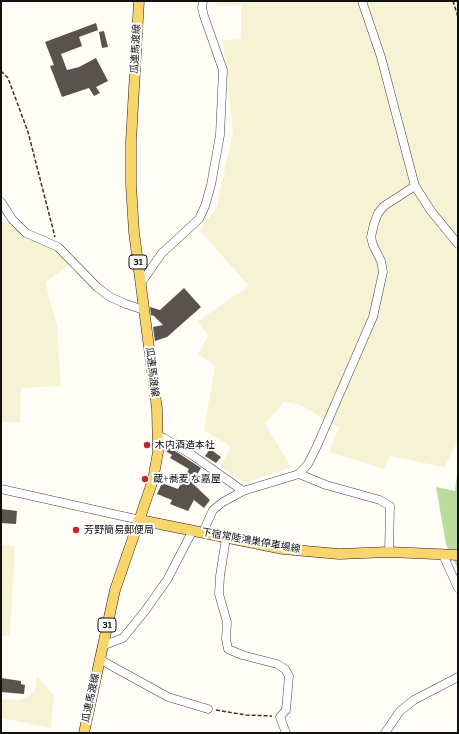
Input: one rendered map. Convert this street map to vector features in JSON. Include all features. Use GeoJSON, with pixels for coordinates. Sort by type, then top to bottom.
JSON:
{"type":"FeatureCollection","features":[{"type":"Feature","properties":{"kind":"main road","name":"瓜連馬渡線"},"geometry":{"type":"LineString","coordinates":[[84,733],[115,590],[153,480],[159,437],[134,232],[130,164],[139,1]]}},
{"type":"Feature","properties":{"kind":"main road","name":"下宿常陸鴻巣停車場線"},"geometry":{"type":"LineString","coordinates":[[140,520],[282,549],[339,554],[389,552],[458,555]]}},
{"type":"Feature","properties":{"kind":"street"},"geometry":{"type":"LineString","coordinates":[[141,283],[162,253],[199,219],[206,206],[211,185],[220,135],[222,70],[204,16],[202,8],[203,1]]}},
{"type":"Feature","properties":{"kind":"street"},"geometry":{"type":"LineString","coordinates":[[362,1],[381,57],[415,186],[431,211],[458,244]]}},
{"type":"Feature","properties":{"kind":"street"},"geometry":{"type":"LineString","coordinates":[[203,532],[213,510],[222,502],[243,490],[299,474],[308,464],[373,317],[383,272],[381,261],[373,245],[371,237],[378,213],[384,206],[415,186]]}},
{"type":"Feature","properties":{"kind":"street"},"geometry":{"type":"LineString","coordinates":[[1,202],[12,219],[26,233],[58,247],[97,287],[126,304],[144,310]]}},
{"type":"Feature","properties":{"kind":"street"},"geometry":{"type":"LineString","coordinates":[[159,437],[164,438],[192,455],[243,490]]}},
{"type":"Feature","properties":{"kind":"street"},"geometry":{"type":"LineString","coordinates":[[299,474],[326,485],[380,500],[390,506],[389,552]]}},
{"type":"Feature","properties":{"kind":"street"},"geometry":{"type":"LineString","coordinates":[[1,490],[140,520]]}},
{"type":"Feature","properties":{"kind":"street"},"geometry":{"type":"LineString","coordinates":[[102,646],[123,638],[145,611],[167,580],[193,530]]}},
{"type":"Feature","properties":{"kind":"street"},"geometry":{"type":"LineString","coordinates":[[226,538],[220,576],[219,594],[227,622],[226,639],[228,649],[242,655],[277,664],[285,669],[288,676],[286,710],[280,717],[286,733]]}},
{"type":"Feature","properties":{"kind":"street"},"geometry":{"type":"LineString","coordinates":[[443,555],[458,588]]}},
{"type":"Feature","properties":{"kind":"street"},"geometry":{"type":"LineString","coordinates":[[99,659],[168,698],[208,709]]}},
{"type":"Feature","properties":{"kind":"street"},"geometry":{"type":"LineString","coordinates":[[385,733],[400,711],[414,700],[458,677]]}},
{"type":"Feature","properties":{"kind":"path"},"geometry":{"type":"LineString","coordinates":[[453,1],[458,17]]}},
{"type":"Feature","properties":{"kind":"path"},"geometry":{"type":"LineString","coordinates":[[1,71],[8,78],[28,132],[58,247]]}},
{"type":"Feature","properties":{"kind":"path"},"geometry":{"type":"LineString","coordinates":[[208,709],[246,715],[280,717]]}},
{"type":"Feature","properties":{"kind":"shaded area"},"geometry":{"type":"Polygon","coordinates":[[[216,1],[458,1],[458,435],[457,443],[444,467],[390,456],[384,469],[329,452],[339,428],[301,405],[284,402],[265,424],[291,467],[245,483],[220,467],[231,447],[204,430],[215,366],[198,354],[208,336],[198,321],[249,286],[199,230],[216,209],[233,132],[223,41],[241,38],[241,5],[216,6],[216,1]]]}},
{"type":"Feature","properties":{"kind":"shaded area"},"geometry":{"type":"Polygon","coordinates":[[[1,223],[11,223],[57,250],[70,264],[46,282],[57,326],[61,386],[21,388],[20,423],[1,422],[1,223]]]}},
{"type":"Feature","properties":{"kind":"shaded area"},"geometry":{"type":"Polygon","coordinates":[[[1,544],[15,546],[10,635],[1,636],[1,544]]]}},
{"type":"Feature","properties":{"kind":"shaded area"},"geometry":{"type":"Polygon","coordinates":[[[37,676],[54,695],[51,728],[1,718],[1,699],[20,700],[26,697],[35,690],[37,676]]]}},
{"type":"Feature","properties":{"kind":"green space"},"geometry":{"type":"Polygon","coordinates":[[[458,465],[458,569],[446,544],[436,487],[455,491],[458,465]]]}},
{"type":"Feature","properties":{"kind":"building"},"geometry":{"type":"Polygon","coordinates":[[[96,23],[98,30],[79,37],[82,46],[61,54],[67,70],[79,67],[96,58],[108,81],[96,87],[100,93],[94,96],[89,88],[62,97],[50,66],[54,65],[45,42],[96,23]]]}},
{"type":"Feature","properties":{"kind":"building"},"geometry":{"type":"Polygon","coordinates":[[[104,31],[108,47],[102,48],[99,32],[104,31]]]}},
{"type":"Feature","properties":{"kind":"building"},"geometry":{"type":"Polygon","coordinates":[[[184,288],[201,307],[167,337],[155,341],[153,327],[163,325],[151,315],[150,307],[160,310],[184,288]]]}},
{"type":"Feature","properties":{"kind":"building"},"geometry":{"type":"Polygon","coordinates":[[[166,445],[201,468],[192,483],[210,500],[204,508],[194,500],[188,511],[170,504],[172,500],[157,494],[162,483],[178,489],[189,469],[170,458],[172,455],[164,450],[166,445]]]}},
{"type":"Feature","properties":{"kind":"building"},"geometry":{"type":"Polygon","coordinates":[[[210,449],[221,457],[216,463],[205,456],[210,449]]]}},
{"type":"Feature","properties":{"kind":"building"},"geometry":{"type":"Polygon","coordinates":[[[1,509],[17,511],[16,524],[1,523],[1,509]]]}},
{"type":"Feature","properties":{"kind":"building"},"geometry":{"type":"Polygon","coordinates":[[[1,678],[21,681],[21,684],[25,685],[24,694],[1,692],[1,678]]]}},
{"type":"Feature","properties":{"kind":"place","name":"木内酒造本社"},"geometry":{"type":"Point","coordinates":[147,445]}},
{"type":"Feature","properties":{"kind":"place","name":"蔵+蕎麦 な嘉屋"},"geometry":{"type":"Point","coordinates":[145,479]}},
{"type":"Feature","properties":{"kind":"place","name":"芳野簡易郵便局"},"geometry":{"type":"Point","coordinates":[76,530]}}]}
